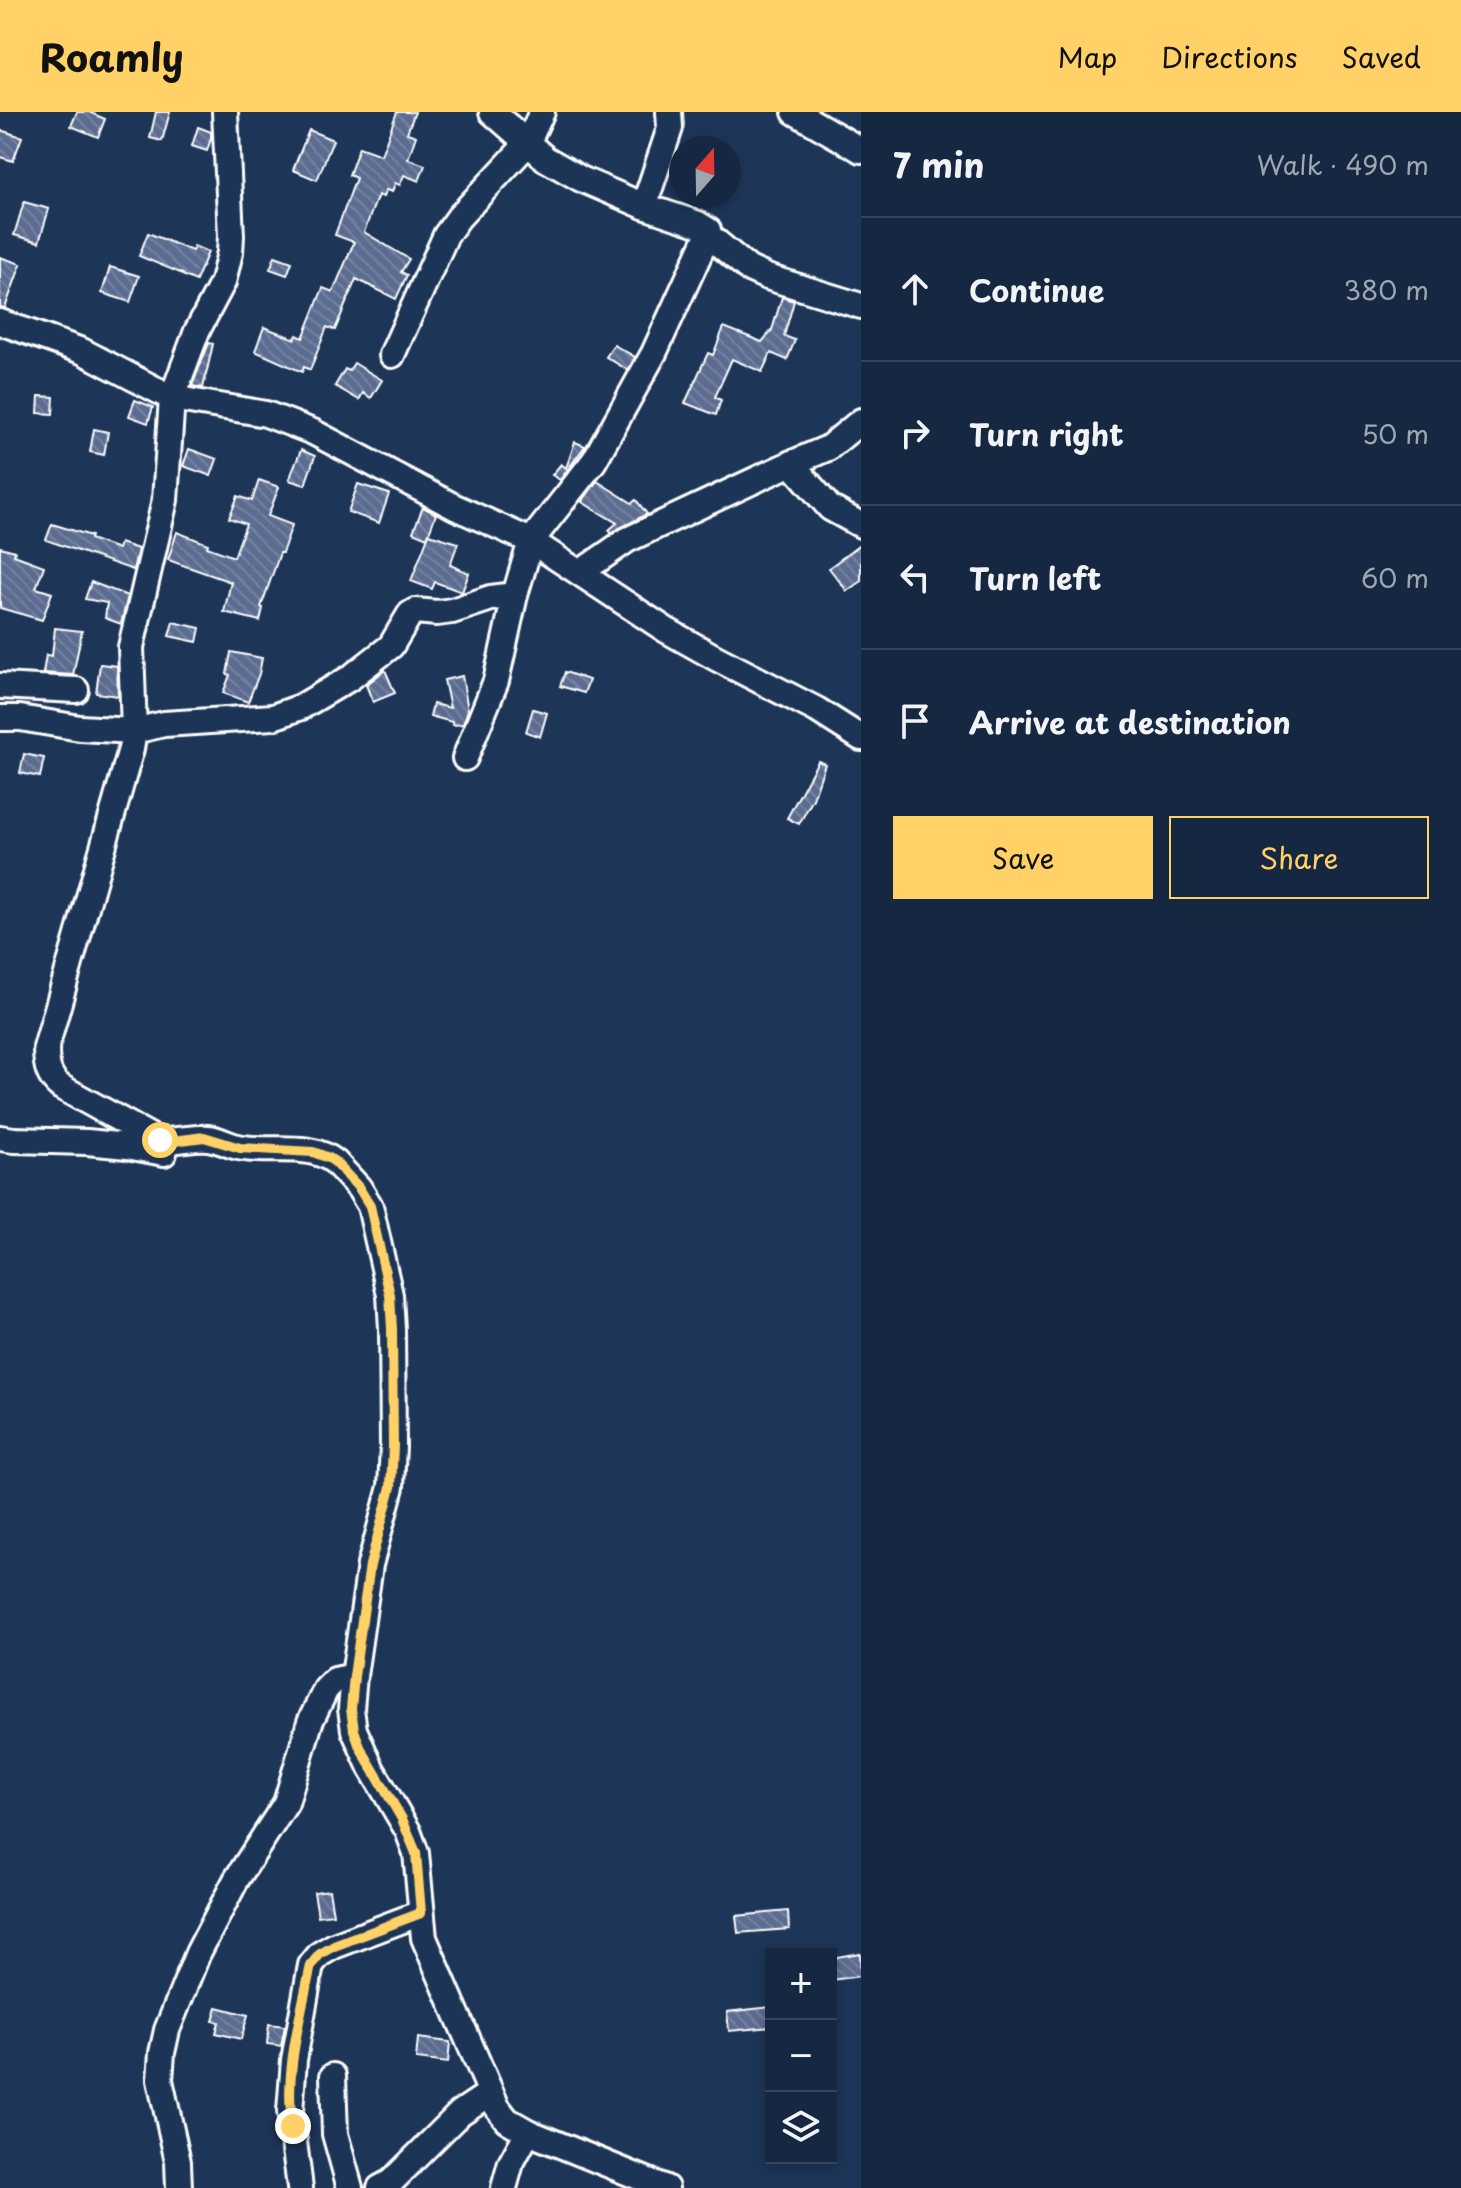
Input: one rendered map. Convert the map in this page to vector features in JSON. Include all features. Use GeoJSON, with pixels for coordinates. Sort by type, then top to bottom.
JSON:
{"type":"FeatureCollection","features":[{"type":"Feature","properties":{"kind":"street"},"geometry":{"type":"LineString","coordinates":[[225,112],[231,236],[229,262],[223,282],[197,331],[172,398],[165,500],[131,647],[134,731],[131,749],[46,1048],[47,1065],[54,1081],[61,1087],[153,1138],[166,1142],[208,1138],[233,1146]]}},
{"type":"Feature","properties":{"kind":"street"},"geometry":{"type":"LineString","coordinates":[[465,758],[496,681],[515,595],[531,541],[594,461],[654,353],[708,235],[708,230],[703,226],[644,206],[581,179],[546,159],[492,112]]}},
{"type":"Feature","properties":{"kind":"street"},"geometry":{"type":"LineString","coordinates":[[392,355],[446,235],[527,144],[542,112]]}},
{"type":"Feature","properties":{"kind":"street"},"geometry":{"type":"LineString","coordinates":[[644,206],[670,128],[669,112]]}},
{"type":"Feature","properties":{"kind":"street"},"geometry":{"type":"LineString","coordinates":[[795,112],[861,150]]}},
{"type":"Feature","properties":{"kind":"street"},"geometry":{"type":"LineString","coordinates":[[708,235],[749,269],[861,306]]}},
{"type":"Feature","properties":{"kind":"street"},"geometry":{"type":"LineString","coordinates":[[0,322],[82,351],[172,398],[266,414],[291,422],[455,507],[531,541],[666,630],[817,710],[861,738]]}},
{"type":"Feature","properties":{"kind":"street"},"geometry":{"type":"LineString","coordinates":[[581,572],[627,540],[828,448],[861,421]]}},
{"type":"Feature","properties":{"kind":"street"},"geometry":{"type":"LineString","coordinates":[[791,463],[830,508],[861,525]]}},
{"type":"Feature","properties":{"kind":"street"},"geometry":{"type":"LineString","coordinates":[[0,718],[134,731],[164,724],[273,717],[301,707],[350,678],[391,646],[410,614],[415,611],[452,611],[491,598],[515,595]]}},
{"type":"Feature","properties":{"kind":"street"},"geometry":{"type":"LineString","coordinates":[[0,686],[76,690]]}},
{"type":"Feature","properties":{"kind":"street"},"geometry":{"type":"LineString","coordinates":[[0,1138],[114,1144],[161,1153],[233,1146],[313,1152],[335,1162],[359,1188],[370,1206],[389,1287],[393,1344],[393,1446],[391,1487],[370,1565],[354,1676],[351,1709],[354,1730],[412,1842],[416,1853],[424,1938],[490,2093],[507,2120],[528,2132],[666,2188]]}},
{"type":"Feature","properties":{"kind":"street"},"geometry":{"type":"LineString","coordinates":[[179,2188],[178,2162],[160,2080],[167,2030],[198,1953],[236,1880],[286,1803],[310,1722],[322,1696],[335,1680],[354,1676]]}},
{"type":"Feature","properties":{"kind":"street"},"geometry":{"type":"LineString","coordinates":[[300,2188],[290,2111],[294,2060],[311,1965],[320,1954],[334,1946],[421,1913]]}},
{"type":"Feature","properties":{"kind":"street"},"geometry":{"type":"LineString","coordinates":[[333,2076],[335,2134],[350,2188]]}},
{"type":"Feature","properties":{"kind":"street"},"geometry":{"type":"LineString","coordinates":[[380,2188],[391,2182],[460,2113],[490,2093]]}},
{"type":"Feature","properties":{"kind":"street"},"geometry":{"type":"LineString","coordinates":[[504,2188],[511,2163],[528,2132]]}},
{"type":"Feature","properties":{"kind":"building"},"geometry":{"type":"Polygon","coordinates":[[[77,112],[89,112],[105,119],[98,137],[71,126],[77,112]]]}},
{"type":"Feature","properties":{"kind":"building"},"geometry":{"type":"Polygon","coordinates":[[[156,112],[170,112],[162,141],[150,138],[156,112]]]}},
{"type":"Feature","properties":{"kind":"building"},"geometry":{"type":"Polygon","coordinates":[[[397,112],[415,112],[407,133],[416,136],[408,159],[425,165],[419,181],[404,175],[400,185],[395,183],[392,192],[386,190],[383,197],[378,195],[364,232],[409,259],[401,272],[407,275],[396,299],[356,279],[335,330],[327,327],[310,370],[304,367],[302,372],[255,351],[264,327],[295,339],[297,335],[303,338],[323,288],[333,292],[354,242],[335,235],[356,178],[349,175],[359,147],[381,155],[397,112]]]}},
{"type":"Feature","properties":{"kind":"building"},"geometry":{"type":"Polygon","coordinates":[[[198,127],[211,132],[207,151],[192,146],[198,127]]]}},
{"type":"Feature","properties":{"kind":"building"},"geometry":{"type":"Polygon","coordinates":[[[0,130],[22,137],[13,161],[0,157],[0,130]]]}},
{"type":"Feature","properties":{"kind":"building"},"geometry":{"type":"Polygon","coordinates":[[[309,130],[333,140],[317,180],[293,170],[309,130]]]}},
{"type":"Feature","properties":{"kind":"building"},"geometry":{"type":"Polygon","coordinates":[[[24,202],[49,209],[39,242],[14,235],[24,202]]]}},
{"type":"Feature","properties":{"kind":"building"},"geometry":{"type":"Polygon","coordinates":[[[148,233],[192,251],[194,246],[208,252],[196,281],[139,256],[148,233]]]}},
{"type":"Feature","properties":{"kind":"building"},"geometry":{"type":"Polygon","coordinates":[[[275,256],[292,262],[287,275],[270,269],[275,256]]]}},
{"type":"Feature","properties":{"kind":"building"},"geometry":{"type":"Polygon","coordinates":[[[0,257],[21,264],[5,308],[0,307],[0,257]]]}},
{"type":"Feature","properties":{"kind":"building"},"geometry":{"type":"Polygon","coordinates":[[[110,267],[139,276],[130,302],[102,293],[110,267]]]}},
{"type":"Feature","properties":{"kind":"building"},"geometry":{"type":"Polygon","coordinates":[[[782,297],[794,301],[784,336],[795,340],[787,360],[771,353],[762,372],[732,359],[715,397],[721,400],[716,415],[685,403],[708,353],[713,355],[724,327],[762,342],[772,330],[782,297]]]}},
{"type":"Feature","properties":{"kind":"building"},"geometry":{"type":"Polygon","coordinates":[[[209,343],[213,344],[203,388],[192,386],[209,343]]]}},
{"type":"Feature","properties":{"kind":"building"},"geometry":{"type":"Polygon","coordinates":[[[614,345],[635,357],[628,370],[606,357],[614,345]]]}},
{"type":"Feature","properties":{"kind":"building"},"geometry":{"type":"Polygon","coordinates":[[[354,363],[382,380],[371,398],[363,393],[359,400],[335,386],[345,369],[349,371],[354,363]]]}},
{"type":"Feature","properties":{"kind":"building"},"geometry":{"type":"Polygon","coordinates":[[[39,396],[54,397],[53,414],[38,413],[39,396]]]}},
{"type":"Feature","properties":{"kind":"building"},"geometry":{"type":"Polygon","coordinates":[[[135,400],[153,407],[148,423],[129,416],[135,400]]]}},
{"type":"Feature","properties":{"kind":"building"},"geometry":{"type":"Polygon","coordinates":[[[94,429],[108,432],[104,455],[90,452],[94,429]]]}},
{"type":"Feature","properties":{"kind":"building"},"geometry":{"type":"Polygon","coordinates":[[[575,442],[585,446],[560,480],[552,475],[561,464],[566,468],[575,442]]]}},
{"type":"Feature","properties":{"kind":"building"},"geometry":{"type":"Polygon","coordinates":[[[189,449],[217,459],[211,476],[183,466],[189,449]]]}},
{"type":"Feature","properties":{"kind":"building"},"geometry":{"type":"Polygon","coordinates":[[[301,450],[315,456],[305,485],[289,480],[301,450]]]}},
{"type":"Feature","properties":{"kind":"building"},"geometry":{"type":"Polygon","coordinates":[[[259,480],[279,487],[268,516],[292,525],[261,607],[260,621],[224,612],[231,582],[168,560],[177,532],[234,557],[246,524],[229,518],[238,496],[252,501],[259,480]]]}},
{"type":"Feature","properties":{"kind":"building"},"geometry":{"type":"Polygon","coordinates":[[[597,481],[632,503],[636,500],[647,514],[611,533],[609,530],[617,523],[582,502],[597,481]]]}},
{"type":"Feature","properties":{"kind":"building"},"geometry":{"type":"Polygon","coordinates":[[[358,484],[389,494],[379,523],[348,512],[358,484]]]}},
{"type":"Feature","properties":{"kind":"building"},"geometry":{"type":"Polygon","coordinates":[[[423,507],[436,514],[427,538],[413,532],[423,507]]]}},
{"type":"Feature","properties":{"kind":"building"},"geometry":{"type":"Polygon","coordinates":[[[52,524],[91,536],[90,539],[118,549],[120,543],[138,549],[133,570],[46,540],[52,524]]]}},
{"type":"Feature","properties":{"kind":"building"},"geometry":{"type":"Polygon","coordinates":[[[429,534],[458,543],[450,565],[469,573],[462,592],[435,582],[432,589],[411,581],[429,534]]]}},
{"type":"Feature","properties":{"kind":"building"},"geometry":{"type":"Polygon","coordinates":[[[861,544],[861,581],[847,591],[829,568],[861,544]]]}},
{"type":"Feature","properties":{"kind":"building"},"geometry":{"type":"Polygon","coordinates":[[[0,547],[44,566],[36,588],[52,593],[42,620],[0,608],[0,547]]]}},
{"type":"Feature","properties":{"kind":"building"},"geometry":{"type":"Polygon","coordinates":[[[91,582],[128,596],[121,624],[105,618],[107,603],[85,599],[91,582]]]}},
{"type":"Feature","properties":{"kind":"building"},"geometry":{"type":"Polygon","coordinates":[[[173,622],[200,628],[197,642],[169,636],[173,622]]]}},
{"type":"Feature","properties":{"kind":"building"},"geometry":{"type":"Polygon","coordinates":[[[55,628],[82,631],[73,675],[43,673],[46,655],[52,656],[55,628]]]}},
{"type":"Feature","properties":{"kind":"building"},"geometry":{"type":"Polygon","coordinates":[[[231,652],[262,658],[248,702],[223,693],[230,675],[227,674],[231,652]]]}},
{"type":"Feature","properties":{"kind":"building"},"geometry":{"type":"Polygon","coordinates":[[[100,664],[117,666],[118,696],[96,693],[100,664]]]}},
{"type":"Feature","properties":{"kind":"building"},"geometry":{"type":"Polygon","coordinates":[[[385,670],[395,693],[373,702],[366,685],[385,670]]]}},
{"type":"Feature","properties":{"kind":"building"},"geometry":{"type":"Polygon","coordinates":[[[565,672],[589,680],[584,693],[560,686],[565,672]]]}},
{"type":"Feature","properties":{"kind":"building"},"geometry":{"type":"Polygon","coordinates":[[[462,676],[468,710],[463,724],[453,725],[452,722],[430,716],[433,704],[450,708],[444,680],[462,676]]]}},
{"type":"Feature","properties":{"kind":"building"},"geometry":{"type":"Polygon","coordinates":[[[533,709],[547,713],[540,737],[526,732],[533,709]]]}},
{"type":"Feature","properties":{"kind":"building"},"geometry":{"type":"Polygon","coordinates":[[[24,754],[44,758],[40,777],[20,773],[24,754]]]}},
{"type":"Feature","properties":{"kind":"building"},"geometry":{"type":"Polygon","coordinates":[[[818,761],[825,764],[813,799],[799,824],[787,818],[818,761]]]}},
{"type":"Feature","properties":{"kind":"building"},"geometry":{"type":"Polygon","coordinates":[[[329,1890],[333,1914],[318,1916],[314,1892],[329,1890]]]}},
{"type":"Feature","properties":{"kind":"building"},"geometry":{"type":"Polygon","coordinates":[[[788,1911],[789,1929],[738,1933],[736,1916],[788,1911]]]}},
{"type":"Feature","properties":{"kind":"building"},"geometry":{"type":"Polygon","coordinates":[[[860,1953],[861,1976],[837,1979],[837,1957],[860,1953]]]}},
{"type":"Feature","properties":{"kind":"building"},"geometry":{"type":"Polygon","coordinates":[[[217,2007],[248,2015],[241,2039],[216,2033],[219,2022],[213,2021],[217,2007]]]}},
{"type":"Feature","properties":{"kind":"building"},"geometry":{"type":"Polygon","coordinates":[[[765,2008],[765,2028],[729,2031],[727,2012],[765,2008]]]}},
{"type":"Feature","properties":{"kind":"building"},"geometry":{"type":"Polygon","coordinates":[[[269,2024],[285,2026],[281,2046],[267,2044],[269,2024]]]}},
{"type":"Feature","properties":{"kind":"building"},"geometry":{"type":"Polygon","coordinates":[[[418,2038],[450,2042],[448,2063],[416,2059],[418,2038]]]}},
{"type":"Feature","properties":{"kind":"route"},"geometry":{"type":"LineString","coordinates":[[160,1140],[166,1142],[204,1137],[240,1148],[313,1152],[329,1158],[359,1188],[370,1206],[389,1287],[392,1329],[391,1487],[370,1565],[351,1709],[360,1747],[402,1819],[416,1853],[421,1913],[334,1946],[320,1954],[311,1965],[294,2060],[290,2111],[293,2126]]}}]}
